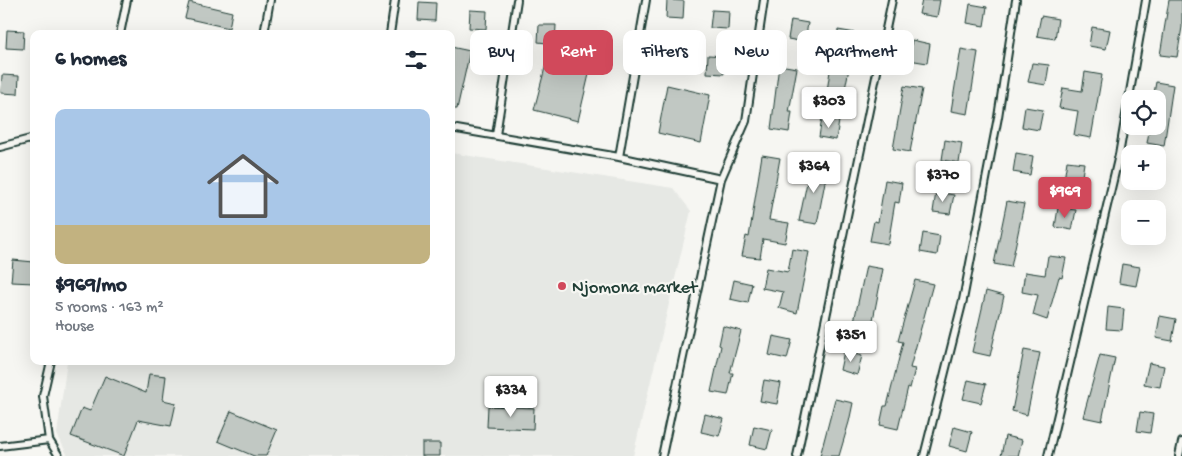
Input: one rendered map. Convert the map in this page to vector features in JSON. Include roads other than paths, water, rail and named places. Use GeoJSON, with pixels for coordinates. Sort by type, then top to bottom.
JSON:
{"type":"FeatureCollection","features":[{"type":"Feature","properties":{"kind":"lane"},"geometry":{"type":"LineString","coordinates":[[121,30],[127,0]]}},
{"type":"Feature","properties":{"kind":"lane"},"geometry":{"type":"LineString","coordinates":[[265,30],[270,0]]}},
{"type":"Feature","properties":{"kind":"lane"},"geometry":{"type":"LineString","coordinates":[[391,30],[395,0]]}},
{"type":"Feature","properties":{"kind":"lane"},"geometry":{"type":"LineString","coordinates":[[496,135],[517,0]]}},
{"type":"Feature","properties":{"kind":"lane"},"geometry":{"type":"LineString","coordinates":[[619,157],[646,0]]}},
{"type":"Feature","properties":{"kind":"lane"},"geometry":{"type":"LineString","coordinates":[[662,456],[722,180],[746,121],[764,0]]}},
{"type":"Feature","properties":{"kind":"lane"},"geometry":{"type":"LineString","coordinates":[[797,456],[892,0]]}},
{"type":"Feature","properties":{"kind":"lane"},"geometry":{"type":"LineString","coordinates":[[924,456],[963,300],[998,117],[1016,0]]}},
{"type":"Feature","properties":{"kind":"lane"},"geometry":{"type":"LineString","coordinates":[[1048,456],[1118,155],[1146,0]]}},
{"type":"Feature","properties":{"kind":"lane"},"geometry":{"type":"LineString","coordinates":[[455,129],[619,157],[722,180]]}},
{"type":"Feature","properties":{"kind":"lane"},"geometry":{"type":"LineString","coordinates":[[0,147],[30,139]]}},
{"type":"Feature","properties":{"kind":"lane"},"geometry":{"type":"LineString","coordinates":[[50,365],[43,396],[49,440],[59,456]]}},
{"type":"Feature","properties":{"kind":"lane"},"geometry":{"type":"LineString","coordinates":[[0,446],[49,440]]}},
{"type":"Feature","properties":{"kind":"lane"},"geometry":{"type":"LineString","coordinates":[[1179,456],[1182,442]]}},
{"type":"Feature","properties":{"kind":"place","name":"Njomona market"},"geometry":{"type":"Point","coordinates":[562,286]}}]}
